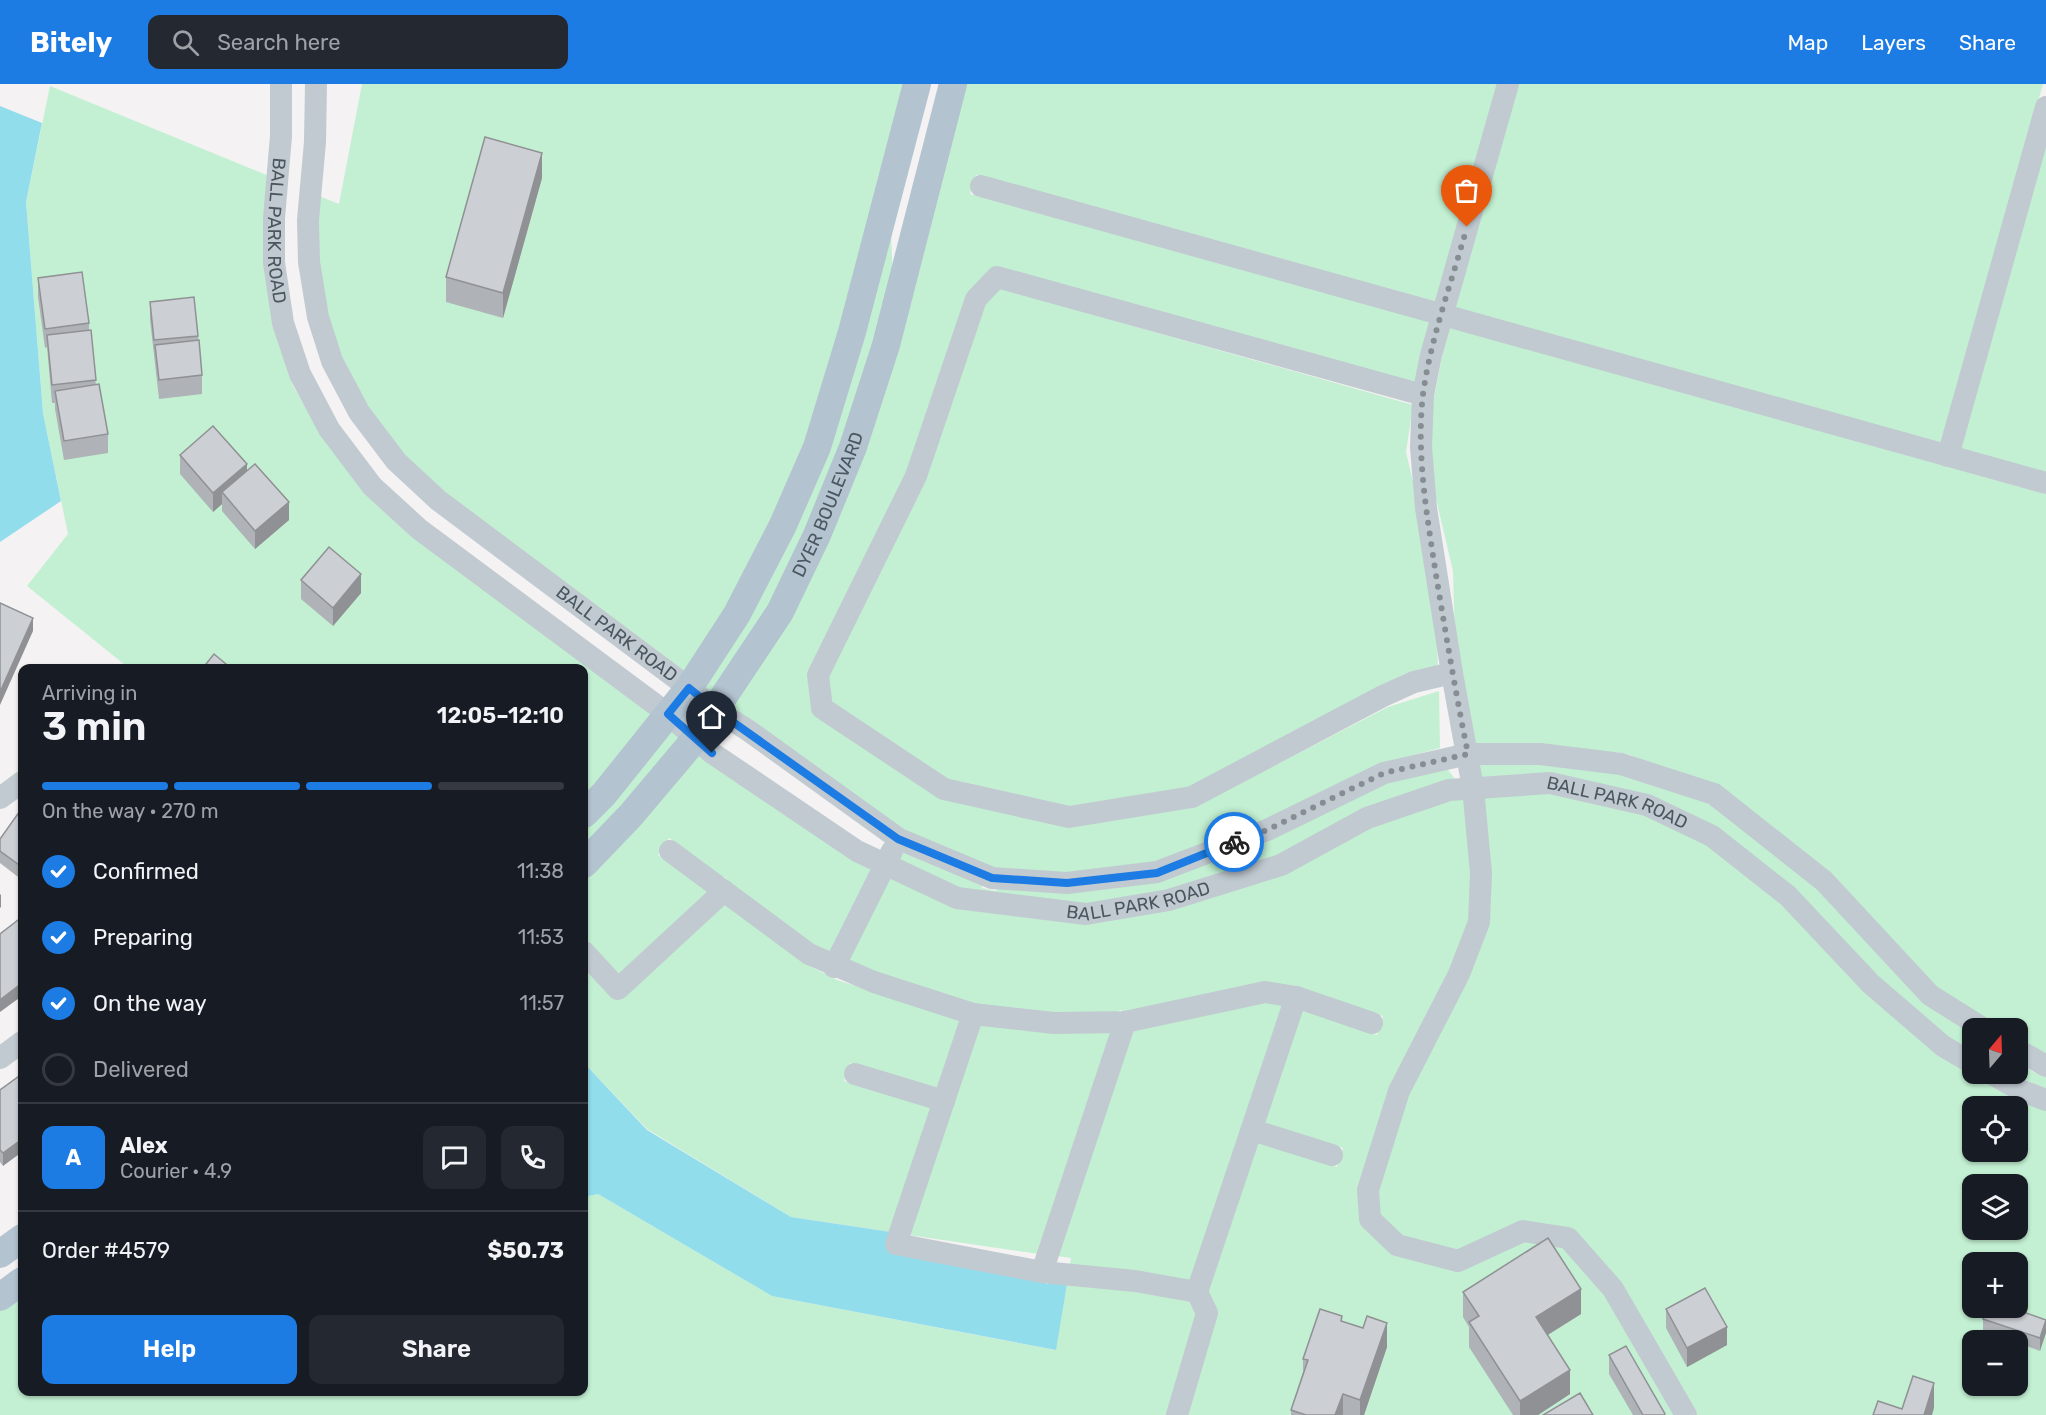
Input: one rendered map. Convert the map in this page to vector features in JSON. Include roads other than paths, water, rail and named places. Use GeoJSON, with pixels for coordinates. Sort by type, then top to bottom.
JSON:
{"type":"FeatureCollection","features":[{"type":"Feature","properties":{"kind":"main road","name":"DYER BOULEVARD"},"geometry":{"type":"LineString","coordinates":[[588,810],[604,794],[689,688],[737,614],[783,525],[817,447],[852,333],[917,84]]}},
{"type":"Feature","properties":{"kind":"main road"},"geometry":{"type":"LineString","coordinates":[[902,282],[899,233],[938,84]]}},
{"type":"Feature","properties":{"kind":"main road","name":"DYER BOULEVARD"},"geometry":{"type":"LineString","coordinates":[[588,860],[631,815],[696,738],[716,710],[780,612],[817,536],[853,447],[885,345],[953,84]]}},
{"type":"Feature","properties":{"kind":"main road"},"geometry":{"type":"LineString","coordinates":[[0,1254],[18,1241]]}},
{"type":"Feature","properties":{"kind":"main road"},"geometry":{"type":"LineString","coordinates":[[0,1296],[18,1284]]}},
{"type":"Feature","properties":{"kind":"street","name":"BALL PARK ROAD"},"geometry":{"type":"LineString","coordinates":[[281,84],[281,136],[274,218],[274,263],[283,323],[300,374],[329,429],[372,486],[419,529],[668,714],[712,753],[857,852],[957,898],[1086,914],[1169,900],[1281,865],[1367,818],[1449,790],[1550,783],[1647,805],[1712,836],[1788,896],[1871,984],[1943,1046],[1962,1057]]}},
{"type":"Feature","properties":{"kind":"street","name":"BALL PARK ROAD"},"geometry":{"type":"LineString","coordinates":[[316,84],[315,142],[308,220],[309,262],[318,317],[332,361],[359,412],[396,460],[438,500],[716,710],[898,839],[992,878],[1067,883],[1157,873],[1267,830],[1384,773],[1468,754],[1540,754],[1621,764],[1714,794],[1824,881],[1930,995],[1967,1018]]}},
{"type":"Feature","properties":{"kind":"street"},"geometry":{"type":"LineString","coordinates":[[1508,84],[1431,355],[1423,395],[1421,447],[1426,508],[1473,788],[1481,873],[1479,922],[1459,974],[1399,1090],[1368,1190],[1370,1219],[1397,1245],[1458,1262],[1523,1231],[1568,1238],[1613,1289],[1686,1415]]}},
{"type":"Feature","properties":{"kind":"street"},"geometry":{"type":"LineString","coordinates":[[1948,456],[2046,107]]}},
{"type":"Feature","properties":{"kind":"street"},"geometry":{"type":"LineString","coordinates":[[981,186],[2046,483]]}},
{"type":"Feature","properties":{"kind":"street"},"geometry":{"type":"LineString","coordinates":[[1423,395],[997,277],[976,299],[916,476],[818,675],[822,708],[944,789],[1069,817],[1192,797],[1383,696],[1414,682],[1452,673]]}},
{"type":"Feature","properties":{"kind":"street"},"geometry":{"type":"LineString","coordinates":[[300,374],[332,361]]}},
{"type":"Feature","properties":{"kind":"street"},"geometry":{"type":"LineString","coordinates":[[471,568],[491,540]]}},
{"type":"Feature","properties":{"kind":"street"},"geometry":{"type":"LineString","coordinates":[[0,798],[18,785]]}},
{"type":"Feature","properties":{"kind":"street"},"geometry":{"type":"LineString","coordinates":[[834,967],[898,839]]}},
{"type":"Feature","properties":{"kind":"street"},"geometry":{"type":"LineString","coordinates":[[670,852],[809,954],[834,967],[874,982],[973,1014],[1053,1023],[1125,1022],[1265,992],[1296,997],[1372,1023]]}},
{"type":"Feature","properties":{"kind":"street"},"geometry":{"type":"LineString","coordinates":[[588,956],[618,989],[723,891]]}},
{"type":"Feature","properties":{"kind":"street"},"geometry":{"type":"LineString","coordinates":[[1177,1415],[1207,1313],[1197,1292],[1296,997]]}},
{"type":"Feature","properties":{"kind":"street"},"geometry":{"type":"LineString","coordinates":[[973,1014],[896,1244],[1042,1272],[1135,1281],[1197,1292]]}},
{"type":"Feature","properties":{"kind":"street"},"geometry":{"type":"LineString","coordinates":[[1042,1272],[1125,1022]]}},
{"type":"Feature","properties":{"kind":"street"},"geometry":{"type":"LineString","coordinates":[[0,1058],[18,1045]]}},
{"type":"Feature","properties":{"kind":"street"},"geometry":{"type":"LineString","coordinates":[[2028,1056],[2046,1066]]}},
{"type":"Feature","properties":{"kind":"street"},"geometry":{"type":"LineString","coordinates":[[855,1074],[944,1101]]}},
{"type":"Feature","properties":{"kind":"street"},"geometry":{"type":"LineString","coordinates":[[2010,1084],[2046,1100]]}},
{"type":"Feature","properties":{"kind":"street"},"geometry":{"type":"LineString","coordinates":[[1252,1130],[1332,1155]]}},
{"type":"Feature","properties":{"kind":"water"},"geometry":{"type":"Polygon","coordinates":[[[0,106],[42,123],[26,202],[43,413],[61,501],[0,542],[0,106]]]}},
{"type":"Feature","properties":{"kind":"water"},"geometry":{"type":"Polygon","coordinates":[[[588,1067],[647,1130],[791,1217],[891,1232],[1048,1284],[1049,1282],[1067,1284],[1056,1350],[772,1296],[598,1194],[588,1196],[588,1067]]]}}]}
